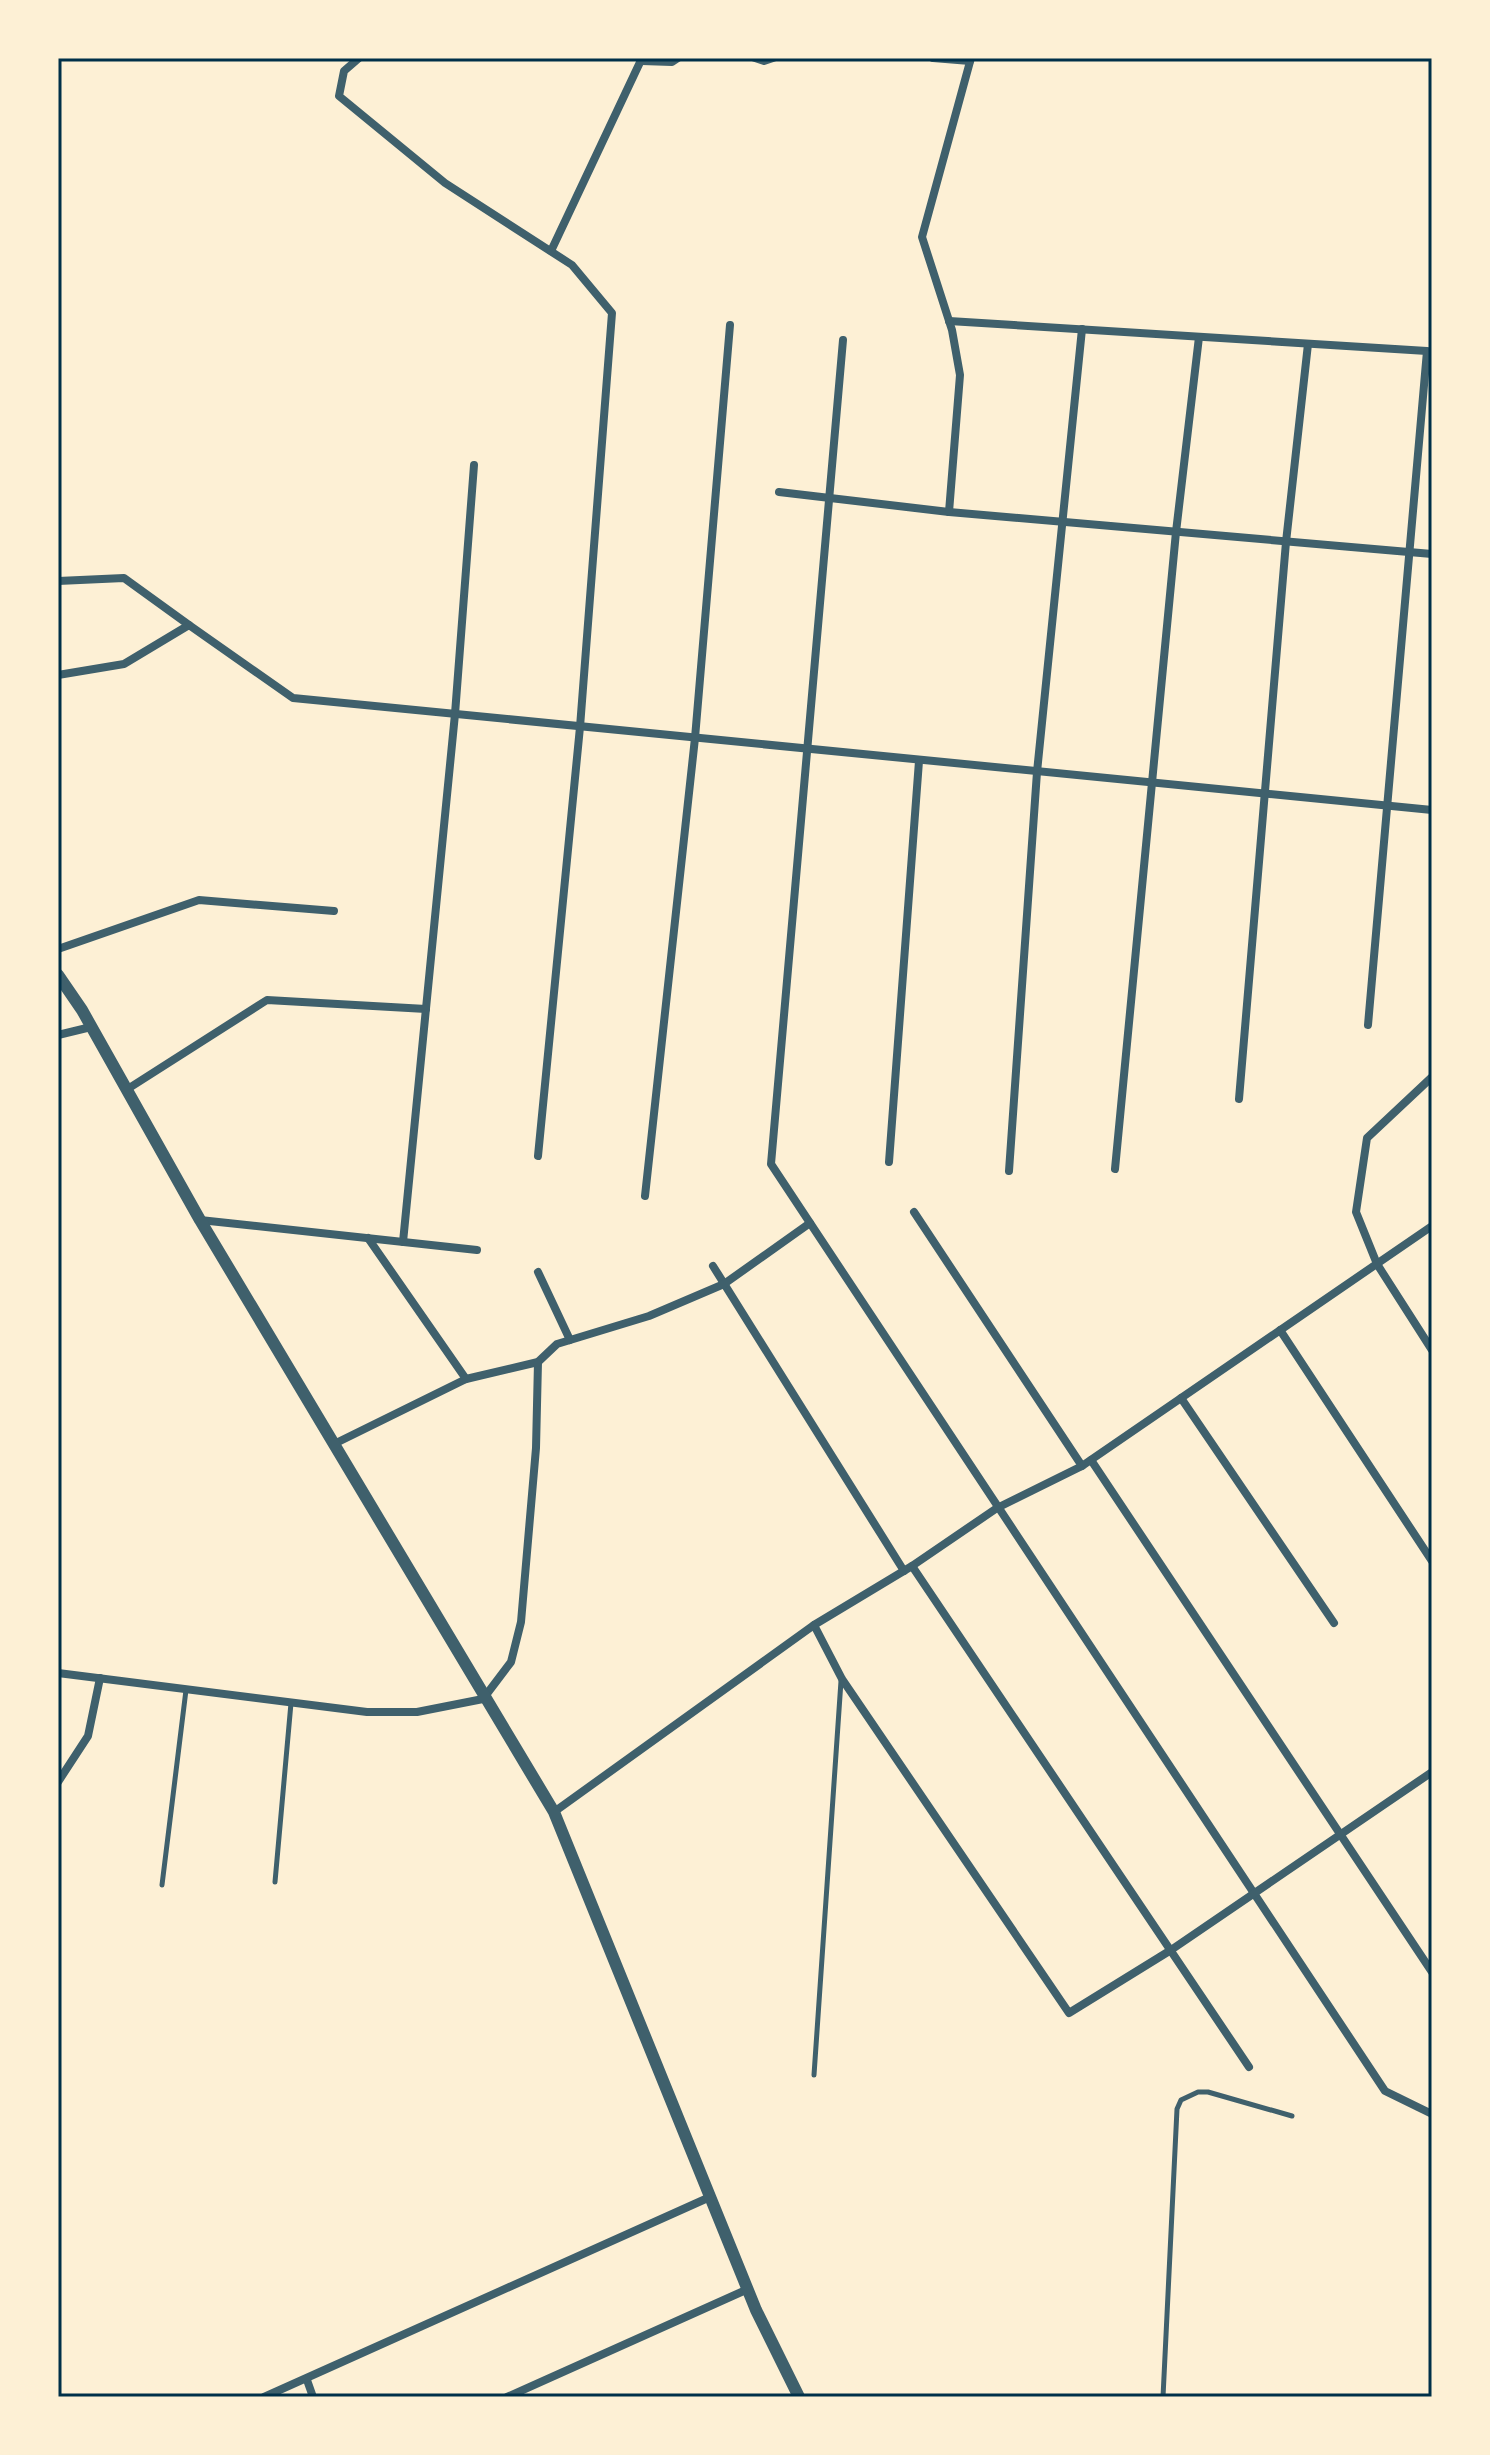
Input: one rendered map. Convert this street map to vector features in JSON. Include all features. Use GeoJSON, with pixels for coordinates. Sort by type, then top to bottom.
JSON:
{"type":"FeatureCollection","features":[{"type":"Feature","properties":{"kind":"street"},"geometry":{"type":"LineString","coordinates":[[359,58],[344,71],[339,96],[445,183],[572,265],[612,313],[580,727],[538,1156]]}},
{"type":"Feature","properties":{"kind":"street"},"geometry":{"type":"LineString","coordinates":[[551,251],[642,60],[672,62],[678,58]]}},
{"type":"Feature","properties":{"kind":"street"},"geometry":{"type":"LineString","coordinates":[[755,58],[773,58]]}},
{"type":"Feature","properties":{"kind":"street"},"geometry":{"type":"LineString","coordinates":[[933,58],[971,59],[922,237],[949,321],[960,375],[949,512]]}},
{"type":"Feature","properties":{"kind":"street"},"geometry":{"type":"LineString","coordinates":[[949,321],[1427,351],[1368,1025]]}},
{"type":"Feature","properties":{"kind":"street"},"geometry":{"type":"LineString","coordinates":[[645,1196],[695,738],[730,325]]}},
{"type":"Feature","properties":{"kind":"street"},"geometry":{"type":"LineString","coordinates":[[1009,1171],[1037,772],[1082,329]]}},
{"type":"Feature","properties":{"kind":"street"},"geometry":{"type":"LineString","coordinates":[[1115,1169],[1176,532],[1199,337]]}},
{"type":"Feature","properties":{"kind":"street"},"geometry":{"type":"LineString","coordinates":[[843,340],[771,1164],[1385,2091],[1432,2114]]}},
{"type":"Feature","properties":{"kind":"street"},"geometry":{"type":"LineString","coordinates":[[1239,1099],[1286,542],[1308,344]]}},
{"type":"Feature","properties":{"kind":"street"},"geometry":{"type":"LineString","coordinates":[[403,1242],[455,714],[474,465]]}},
{"type":"Feature","properties":{"kind":"street"},"geometry":{"type":"LineString","coordinates":[[779,492],[949,512],[1432,554]]}},
{"type":"Feature","properties":{"kind":"street"},"geometry":{"type":"LineString","coordinates":[[58,581],[124,578],[293,698],[1432,810]]}},
{"type":"Feature","properties":{"kind":"street"},"geometry":{"type":"LineString","coordinates":[[58,675],[124,664],[189,625]]}},
{"type":"Feature","properties":{"kind":"street"},"geometry":{"type":"LineString","coordinates":[[889,1162],[919,761]]}},
{"type":"Feature","properties":{"kind":"street"},"geometry":{"type":"LineString","coordinates":[[58,949],[199,900],[334,911]]}},
{"type":"Feature","properties":{"kind":"street"},"geometry":{"type":"LineString","coordinates":[[58,975],[483,1699],[554,1812],[748,2289],[799,2397]]}},
{"type":"Feature","properties":{"kind":"street"},"geometry":{"type":"LineString","coordinates":[[126,1090],[267,1000],[426,1009]]}},
{"type":"Feature","properties":{"kind":"street"},"geometry":{"type":"LineString","coordinates":[[58,1035],[91,1027]]}},
{"type":"Feature","properties":{"kind":"street"},"geometry":{"type":"LineString","coordinates":[[1432,1077],[1367,1138],[1356,1212],[1377,1264],[1432,1350]]}},
{"type":"Feature","properties":{"kind":"street"},"geometry":{"type":"LineString","coordinates":[[914,1212],[1082,1466]]}},
{"type":"Feature","properties":{"kind":"street"},"geometry":{"type":"LineString","coordinates":[[200,1220],[477,1250]]}},
{"type":"Feature","properties":{"kind":"street"},"geometry":{"type":"LineString","coordinates":[[334,1444],[466,1379],[538,1362],[557,1344],[649,1316],[724,1284],[810,1223]]}},
{"type":"Feature","properties":{"kind":"street"},"geometry":{"type":"LineString","coordinates":[[554,1812],[814,1625],[908,1568],[997,1508],[1082,1466],[1432,1226]]}},
{"type":"Feature","properties":{"kind":"street"},"geometry":{"type":"LineString","coordinates":[[368,1238],[466,1379]]}},
{"type":"Feature","properties":{"kind":"street"},"geometry":{"type":"LineString","coordinates":[[713,1266],[908,1568],[1249,2067]]}},
{"type":"Feature","properties":{"kind":"street"},"geometry":{"type":"LineString","coordinates":[[538,1272],[570,1340]]}},
{"type":"Feature","properties":{"kind":"street"},"geometry":{"type":"LineString","coordinates":[[1280,1330],[1432,1561]]}},
{"type":"Feature","properties":{"kind":"street"},"geometry":{"type":"LineString","coordinates":[[58,1673],[367,1712],[417,1712],[483,1699],[511,1662],[521,1622],[536,1448],[538,1362]]}},
{"type":"Feature","properties":{"kind":"street"},"geometry":{"type":"LineString","coordinates":[[1181,1398],[1334,1623]]}},
{"type":"Feature","properties":{"kind":"street"},"geometry":{"type":"LineString","coordinates":[[1091,1460],[1432,1972]]}},
{"type":"Feature","properties":{"kind":"street"},"geometry":{"type":"LineString","coordinates":[[814,1625],[842,1679],[1069,2013],[1171,1950],[1431,1775]]}},
{"type":"Feature","properties":{"kind":"street"},"geometry":{"type":"LineString","coordinates":[[58,1782],[88,1736],[100,1678]]}},
{"type":"Feature","properties":{"kind":"street"},"geometry":{"type":"LineString","coordinates":[[264,2397],[710,2197]]}},
{"type":"Feature","properties":{"kind":"street"},"geometry":{"type":"LineString","coordinates":[[507,2397],[748,2289]]}},
{"type":"Feature","properties":{"kind":"street"},"geometry":{"type":"LineString","coordinates":[[307,2380],[313,2397]]}},
{"type":"Feature","properties":{"kind":"lane"},"geometry":{"type":"LineString","coordinates":[[814,2075],[842,1679]]}},
{"type":"Feature","properties":{"kind":"lane"},"geometry":{"type":"LineString","coordinates":[[162,1885],[186,1689]]}},
{"type":"Feature","properties":{"kind":"lane"},"geometry":{"type":"LineString","coordinates":[[275,1882],[291,1702]]}},
{"type":"Feature","properties":{"kind":"lane"},"geometry":{"type":"LineString","coordinates":[[1163,2397],[1177,2109],[1181,2100],[1198,2092],[1208,2092],[1292,2116]]}}]}
